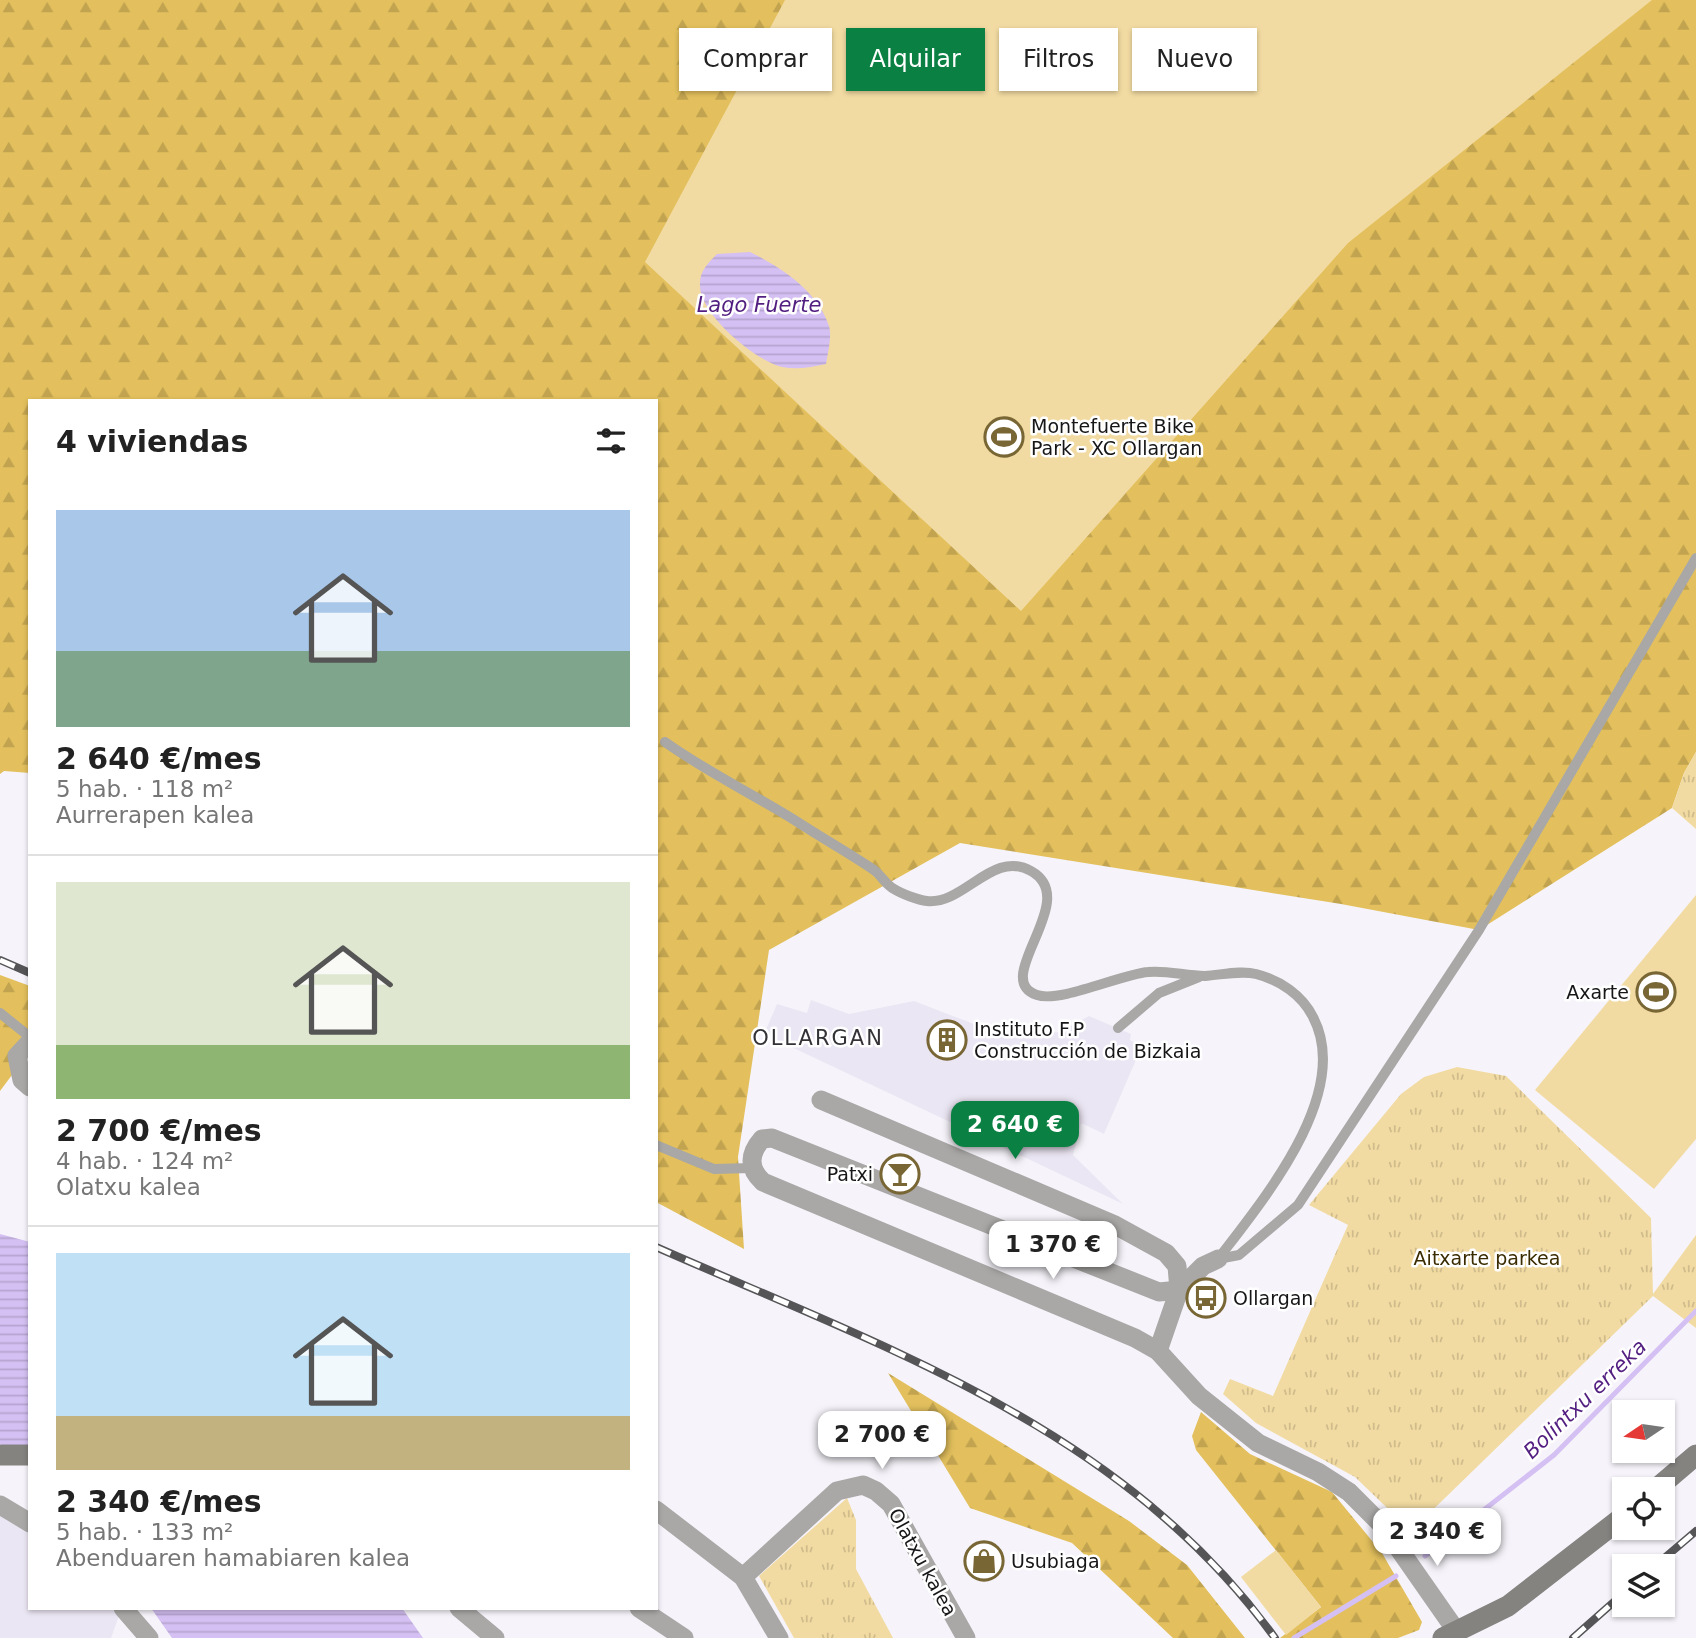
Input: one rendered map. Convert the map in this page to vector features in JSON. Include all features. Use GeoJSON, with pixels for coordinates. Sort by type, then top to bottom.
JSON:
{"type":"FeatureCollection","features":[{"type":"Feature","properties":{"kind":"street"},"geometry":{"type":"LineString","coordinates":[[28,1042],[17,1056],[22,1080],[28,1085]]}},
{"type":"Feature","properties":{"kind":"street"},"geometry":{"type":"LineString","coordinates":[[821,1100],[1115,1225],[1166,1253],[1177,1266],[1178,1290],[1158,1351]]}},
{"type":"Feature","properties":{"kind":"street"},"geometry":{"type":"LineString","coordinates":[[1218,1259],[1202,1266],[1178,1290],[1159,1292],[772,1138],[762,1139],[755,1146],[752,1168],[763,1182],[1135,1338],[1158,1351],[1199,1396],[1258,1443],[1318,1472],[1349,1492],[1383,1526],[1450,1635],[1491,1617],[1540,1584],[1612,1526]]}},
{"type":"Feature","properties":{"kind":"street"},"geometry":{"type":"LineString","coordinates":[[0,1455],[28,1455]]}},
{"type":"Feature","properties":{"kind":"street"},"geometry":{"type":"LineString","coordinates":[[1670,1477],[1696,1455]]}},
{"type":"Feature","properties":{"kind":"street","name":"Olatxu kalea"},"geometry":{"type":"LineString","coordinates":[[743,1577],[837,1491],[863,1485],[876,1490],[891,1504],[966,1638]]}},
{"type":"Feature","properties":{"kind":"street"},"geometry":{"type":"LineString","coordinates":[[0,1506],[28,1522]]}},
{"type":"Feature","properties":{"kind":"street"},"geometry":{"type":"LineString","coordinates":[[658,1512],[743,1577],[779,1638]]}},
{"type":"Feature","properties":{"kind":"street"},"geometry":{"type":"LineString","coordinates":[[125,1610],[149,1638]]}},
{"type":"Feature","properties":{"kind":"street"},"geometry":{"type":"LineString","coordinates":[[461,1610],[495,1638]]}},
{"type":"Feature","properties":{"kind":"street"},"geometry":{"type":"LineString","coordinates":[[642,1610],[684,1638]]}},
{"type":"Feature","properties":{"kind":"lane"},"geometry":{"type":"LineString","coordinates":[[1218,1259],[1239,1255],[1298,1205],[1479,930],[1696,558]]}},
{"type":"Feature","properties":{"kind":"lane"},"geometry":{"type":"LineString","coordinates":[[665,742],[697,765],[756,796],[875,871],[894,889],[905,893],[928,901],[954,894],[1000,867],[1017,865],[1032,871],[1044,883],[1048,898],[1040,929],[1024,965],[1022,979],[1026,987],[1038,995],[1055,995],[1148,972],[1202,976],[1254,973],[1290,989],[1307,1004],[1323,1039],[1324,1057],[1317,1095],[1300,1141],[1218,1259]]}},
{"type":"Feature","properties":{"kind":"lane"},"geometry":{"type":"LineString","coordinates":[[1118,1028],[1159,993],[1202,976]]}},
{"type":"Feature","properties":{"kind":"lane"},"geometry":{"type":"LineString","coordinates":[[0,1013],[28,1037]]}},
{"type":"Feature","properties":{"kind":"lane"},"geometry":{"type":"LineString","coordinates":[[658,1146],[714,1169],[752,1168]]}},
{"type":"Feature","properties":{"kind":"shaded area"},"geometry":{"type":"Polygon","coordinates":[[[811,1000],[849,1014],[914,1001],[1005,1036],[1060,1032],[1089,1016],[1131,1034],[1130,1040],[1142,1046],[1104,1134],[1081,1123],[1073,1155],[1123,1204],[764,1034],[777,1004],[807,1013],[811,1000]]]}},
{"type":"Feature","properties":{"kind":"shaded area"},"geometry":{"type":"Polygon","coordinates":[[[0,1514],[28,1529],[28,1610],[113,1610],[119,1616],[111,1638],[0,1638],[0,1514]]]}},
{"type":"Feature","properties":{"kind":"green space"},"geometry":{"type":"Polygon","coordinates":[[[0,0],[1696,0],[1696,752],[1684,773],[1672,808],[1479,930],[1341,904],[960,843],[769,950],[738,1157],[744,1249],[658,1203],[658,399],[28,399],[28,773],[4,771],[0,774],[0,0]]]}},
{"type":"Feature","properties":{"kind":"green space","name":"Montefuerte Bike Park - XC Ollargan"},"geometry":{"type":"Polygon","coordinates":[[[785,0],[1652,0],[1348,243],[1021,611],[645,262],[736,91],[832,91],[832,28],[770,28],[785,0]]]}},
{"type":"Feature","properties":{"kind":"green space"},"geometry":{"type":"Polygon","coordinates":[[[1696,752],[1696,829],[1672,808],[1684,773],[1696,752]]]}},
{"type":"Feature","properties":{"kind":"green space","name":"Axarte"},"geometry":{"type":"Polygon","coordinates":[[[1696,895],[1696,1139],[1654,1189],[1535,1090],[1696,895]]]}},
{"type":"Feature","properties":{"kind":"green space"},"geometry":{"type":"Polygon","coordinates":[[[0,975],[28,985],[28,1054],[0,1091],[0,975]]]}},
{"type":"Feature","properties":{"kind":"green space","name":"Aitxarte parkea"},"geometry":{"type":"Polygon","coordinates":[[[1457,1067],[1506,1076],[1651,1218],[1653,1294],[1696,1235],[1696,1328],[1653,1296],[1411,1531],[1355,1477],[1256,1423],[1223,1394],[1230,1379],[1273,1396],[1348,1225],[1309,1205],[1401,1094],[1424,1077],[1457,1067]]]}},
{"type":"Feature","properties":{"kind":"green space"},"geometry":{"type":"Polygon","coordinates":[[[888,1373],[1129,1521],[1187,1565],[1245,1638],[1173,1638],[1072,1543],[970,1508],[888,1373]]]}},
{"type":"Feature","properties":{"kind":"green space"},"geometry":{"type":"Polygon","coordinates":[[[1201,1412],[1250,1454],[1332,1492],[1382,1553],[1422,1622],[1419,1630],[1398,1638],[1280,1638],[1321,1607],[1196,1450],[1192,1436],[1201,1412]]]}},
{"type":"Feature","properties":{"kind":"green space"},"geometry":{"type":"Polygon","coordinates":[[[847,1498],[856,1520],[856,1569],[893,1638],[794,1638],[759,1576],[847,1498]]]}},
{"type":"Feature","properties":{"kind":"green space"},"geometry":{"type":"Polygon","coordinates":[[[1276,1550],[1321,1607],[1286,1635],[1241,1577],[1276,1550]]]}},
{"type":"Feature","properties":{"kind":"water","name":"Lago Fuerte"},"geometry":{"type":"Polygon","coordinates":[[[750,252],[797,282],[824,313],[830,330],[826,364],[793,368],[771,363],[731,335],[709,310],[702,298],[700,286],[704,268],[717,254],[750,252]]]}},
{"type":"Feature","properties":{"kind":"water"},"geometry":{"type":"Polygon","coordinates":[[[0,1234],[28,1241],[28,1465],[0,1444],[0,1234]]]}},
{"type":"Feature","properties":{"kind":"water"},"geometry":{"type":"Polygon","coordinates":[[[152,1610],[403,1610],[423,1638],[172,1638],[152,1610]]]}},
{"type":"Feature","properties":{"kind":"waterway","name":"Bolintxu erreka"},"geometry":{"type":"LineString","coordinates":[[1425,1556],[1554,1455],[1696,1311]]}},
{"type":"Feature","properties":{"kind":"waterway"},"geometry":{"type":"LineString","coordinates":[[1294,1638],[1396,1576]]}},
{"type":"Feature","properties":{"kind":"railway"},"geometry":{"type":"LineString","coordinates":[[0,960],[28,972]]}},
{"type":"Feature","properties":{"kind":"railway"},"geometry":{"type":"LineString","coordinates":[[658,1248],[912,1359],[994,1401],[1072,1448],[1146,1502],[1214,1565],[1275,1638]]}},
{"type":"Feature","properties":{"kind":"railway"},"geometry":{"type":"LineString","coordinates":[[1669,1554],[1696,1531]]}},
{"type":"Feature","properties":{"kind":"railway"},"geometry":{"type":"LineString","coordinates":[[1573,1638],[1612,1604]]}},
{"type":"Feature","properties":{"kind":"place","name":"Montefuerte Bike Park - XC Ollargan"},"geometry":{"type":"Point","coordinates":[1004,437]}},
{"type":"Feature","properties":{"kind":"place","name":"Axarte"},"geometry":{"type":"Point","coordinates":[1656,992]}},
{"type":"Feature","properties":{"kind":"place","name":"Instituto F.P Construcción de Bizkaia"},"geometry":{"type":"Point","coordinates":[947,1040]}},
{"type":"Feature","properties":{"kind":"place","name":"Patxi"},"geometry":{"type":"Point","coordinates":[900,1174]}},
{"type":"Feature","properties":{"kind":"place","name":"Ollargan"},"geometry":{"type":"Point","coordinates":[1206,1298]}},
{"type":"Feature","properties":{"kind":"place","name":"Usubiaga"},"geometry":{"type":"Point","coordinates":[984,1561]}},
{"type":"Feature","properties":{"kind":"district","name":"OLLARGAN"},"geometry":{"type":"Point","coordinates":[818,1038]}}]}
